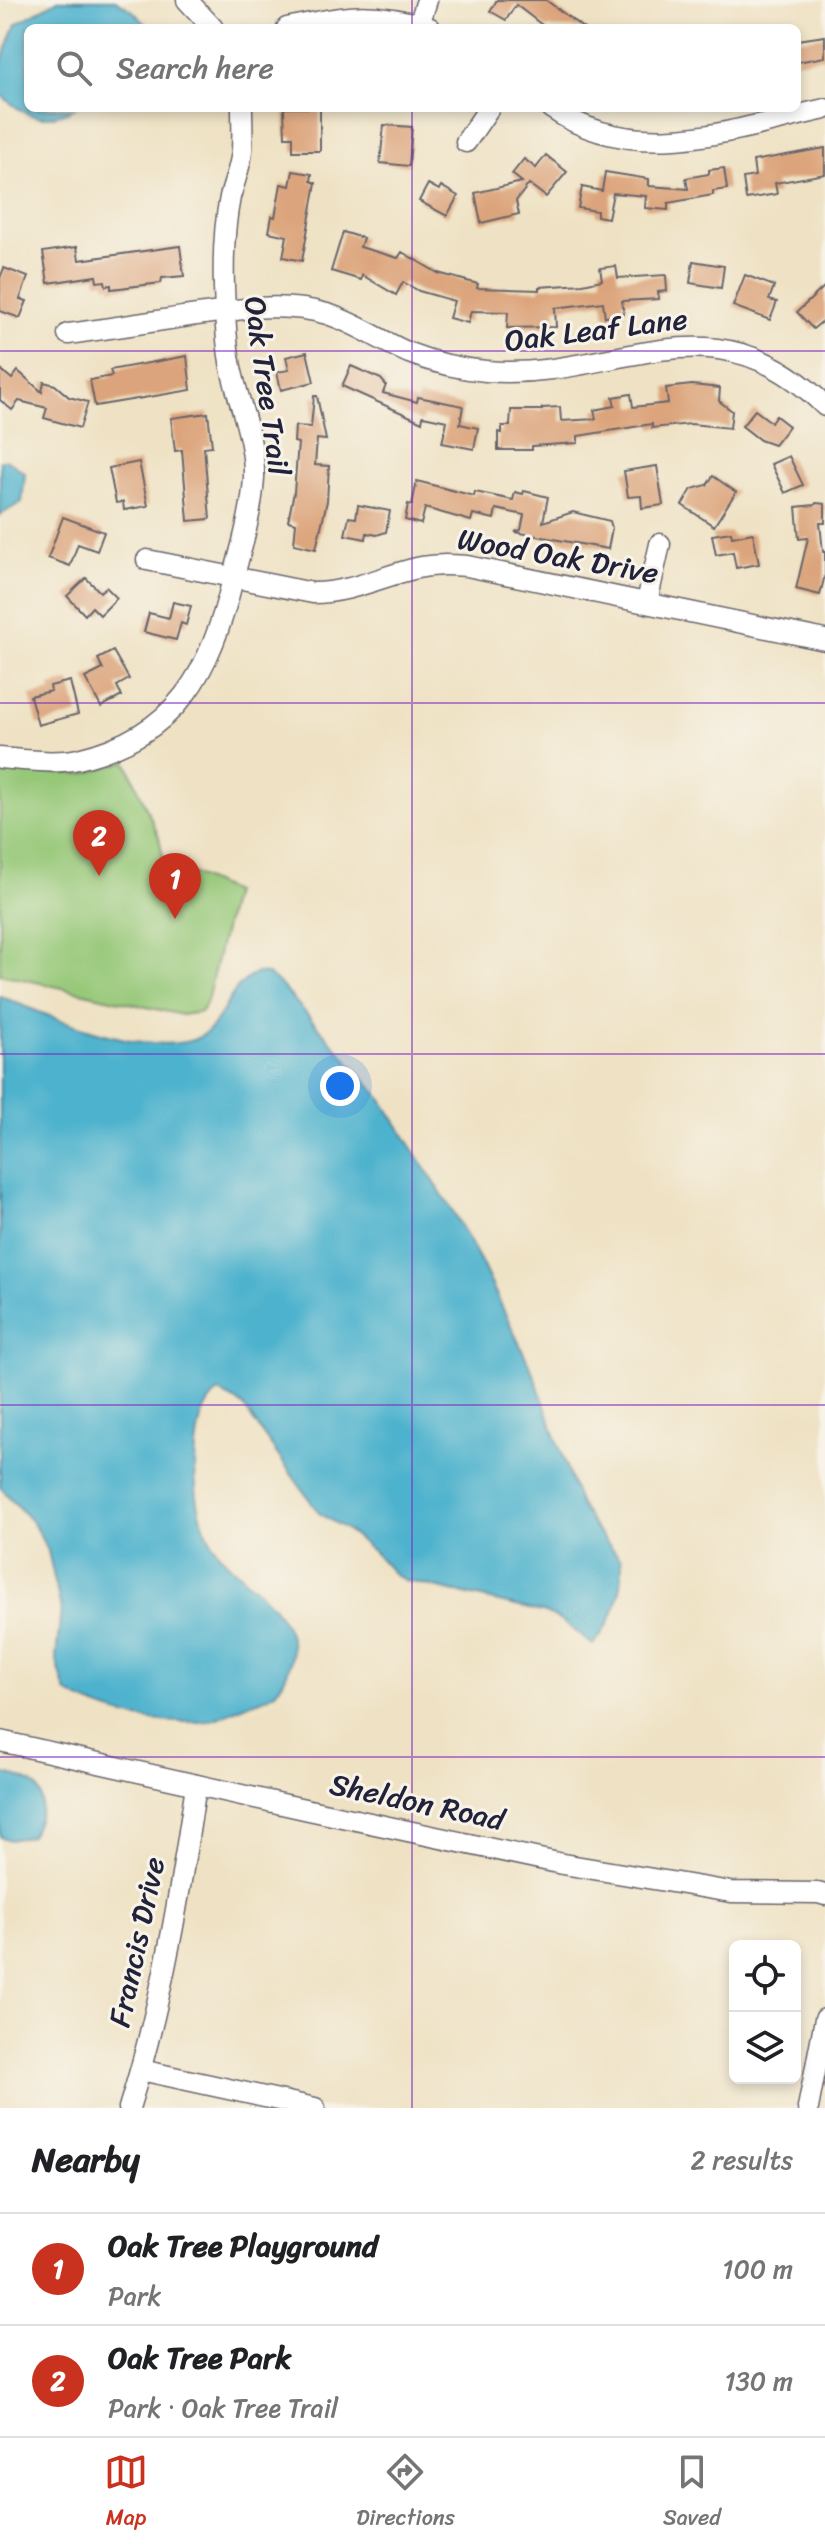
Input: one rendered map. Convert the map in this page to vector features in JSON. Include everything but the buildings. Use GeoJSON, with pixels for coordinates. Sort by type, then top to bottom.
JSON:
{"type":"FeatureCollection","features":[{"type":"Feature","properties":{"kind":"street"},"geometry":{"type":"LineString","coordinates":[[187,0],[209,24]]}},
{"type":"Feature","properties":{"kind":"street"},"geometry":{"type":"LineString","coordinates":[[424,24],[427,0]]}},
{"type":"Feature","properties":{"kind":"street"},"geometry":{"type":"LineString","coordinates":[[305,24],[340,16],[366,15],[416,24]]}},
{"type":"Feature","properties":{"kind":"street"},"geometry":{"type":"LineString","coordinates":[[558,112],[583,126],[607,134],[642,141],[666,141],[825,109]]}},
{"type":"Feature","properties":{"kind":"street","name":"Oak Tree Trail"},"geometry":{"type":"LineString","coordinates":[[0,758],[34,761],[77,759],[120,744],[150,728],[183,700],[202,669],[219,631],[234,577],[254,477],[252,454],[231,369],[223,245],[230,198],[242,153],[242,112]]}},
{"type":"Feature","properties":{"kind":"street"},"geometry":{"type":"LineString","coordinates":[[466,142],[486,112]]}},
{"type":"Feature","properties":{"kind":"street","name":"Oak Leaf Lane"},"geometry":{"type":"LineString","coordinates":[[68,334],[226,311],[276,307],[327,314],[410,353],[465,368],[503,373],[571,368],[659,349],[706,347],[767,363],[823,399]]}},
{"type":"Feature","properties":{"kind":"street"},"geometry":{"type":"LineString","coordinates":[[647,602],[660,544]]}},
{"type":"Feature","properties":{"kind":"street","name":"Wood Oak Drive"},"geometry":{"type":"LineString","coordinates":[[147,560],[313,593],[332,593],[416,568],[441,564],[467,566],[825,640]]}},
{"type":"Feature","properties":{"kind":"street","name":"Sheldon Road"},"geometry":{"type":"LineString","coordinates":[[0,1741],[563,1864],[731,1892],[825,1895]]}},
{"type":"Feature","properties":{"kind":"street","name":"Francis Drive"},"geometry":{"type":"LineString","coordinates":[[129,2108],[141,2070],[180,1892],[196,1785]]}},
{"type":"Feature","properties":{"kind":"street"},"geometry":{"type":"LineString","coordinates":[[808,2108],[825,2019]]}},
{"type":"Feature","properties":{"kind":"street"},"geometry":{"type":"LineString","coordinates":[[141,2070],[315,2108]]}},
{"type":"Feature","properties":{"kind":"green space"},"geometry":{"type":"Polygon","coordinates":[[[126,761],[159,837],[164,861],[233,892],[207,1001],[201,1012],[182,1015],[0,974],[0,771],[84,774],[126,761]]]}},
{"type":"Feature","properties":{"kind":"water"},"geometry":{"type":"Polygon","coordinates":[[[58,0],[115,0],[132,10],[146,24],[24,24],[24,112],[66,112],[44,117],[27,114],[19,109],[0,94],[0,66],[16,24],[58,0]]]}},
{"type":"Feature","properties":{"kind":"water"},"geometry":{"type":"Polygon","coordinates":[[[7,460],[25,473],[22,502],[0,515],[0,461],[7,460]]]}},
{"type":"Feature","properties":{"kind":"water"},"geometry":{"type":"Polygon","coordinates":[[[257,973],[267,974],[279,983],[378,1094],[454,1213],[481,1262],[534,1375],[579,1503],[596,1530],[621,1559],[621,1582],[612,1616],[593,1645],[546,1613],[404,1580],[347,1530],[319,1513],[243,1406],[219,1392],[205,1409],[197,1440],[195,1476],[198,1505],[207,1532],[222,1557],[280,1616],[291,1641],[290,1661],[283,1681],[272,1694],[218,1718],[206,1722],[141,1719],[95,1706],[66,1692],[56,1658],[61,1609],[48,1551],[33,1523],[0,1487],[0,996],[100,1033],[129,1040],[181,1043],[209,1030],[238,987],[257,973]]]}},
{"type":"Feature","properties":{"kind":"water"},"geometry":{"type":"Polygon","coordinates":[[[0,1773],[25,1779],[40,1794],[41,1809],[30,1836],[10,1840],[0,1837],[0,1773]]]}},
{"type":"Feature","properties":{"kind":"place","name":"Oak Tree Park"},"geometry":{"type":"Point","coordinates":[99,876]}},
{"type":"Feature","properties":{"kind":"place","name":"Oak Tree Playground"},"geometry":{"type":"Point","coordinates":[175,919]}}]}
